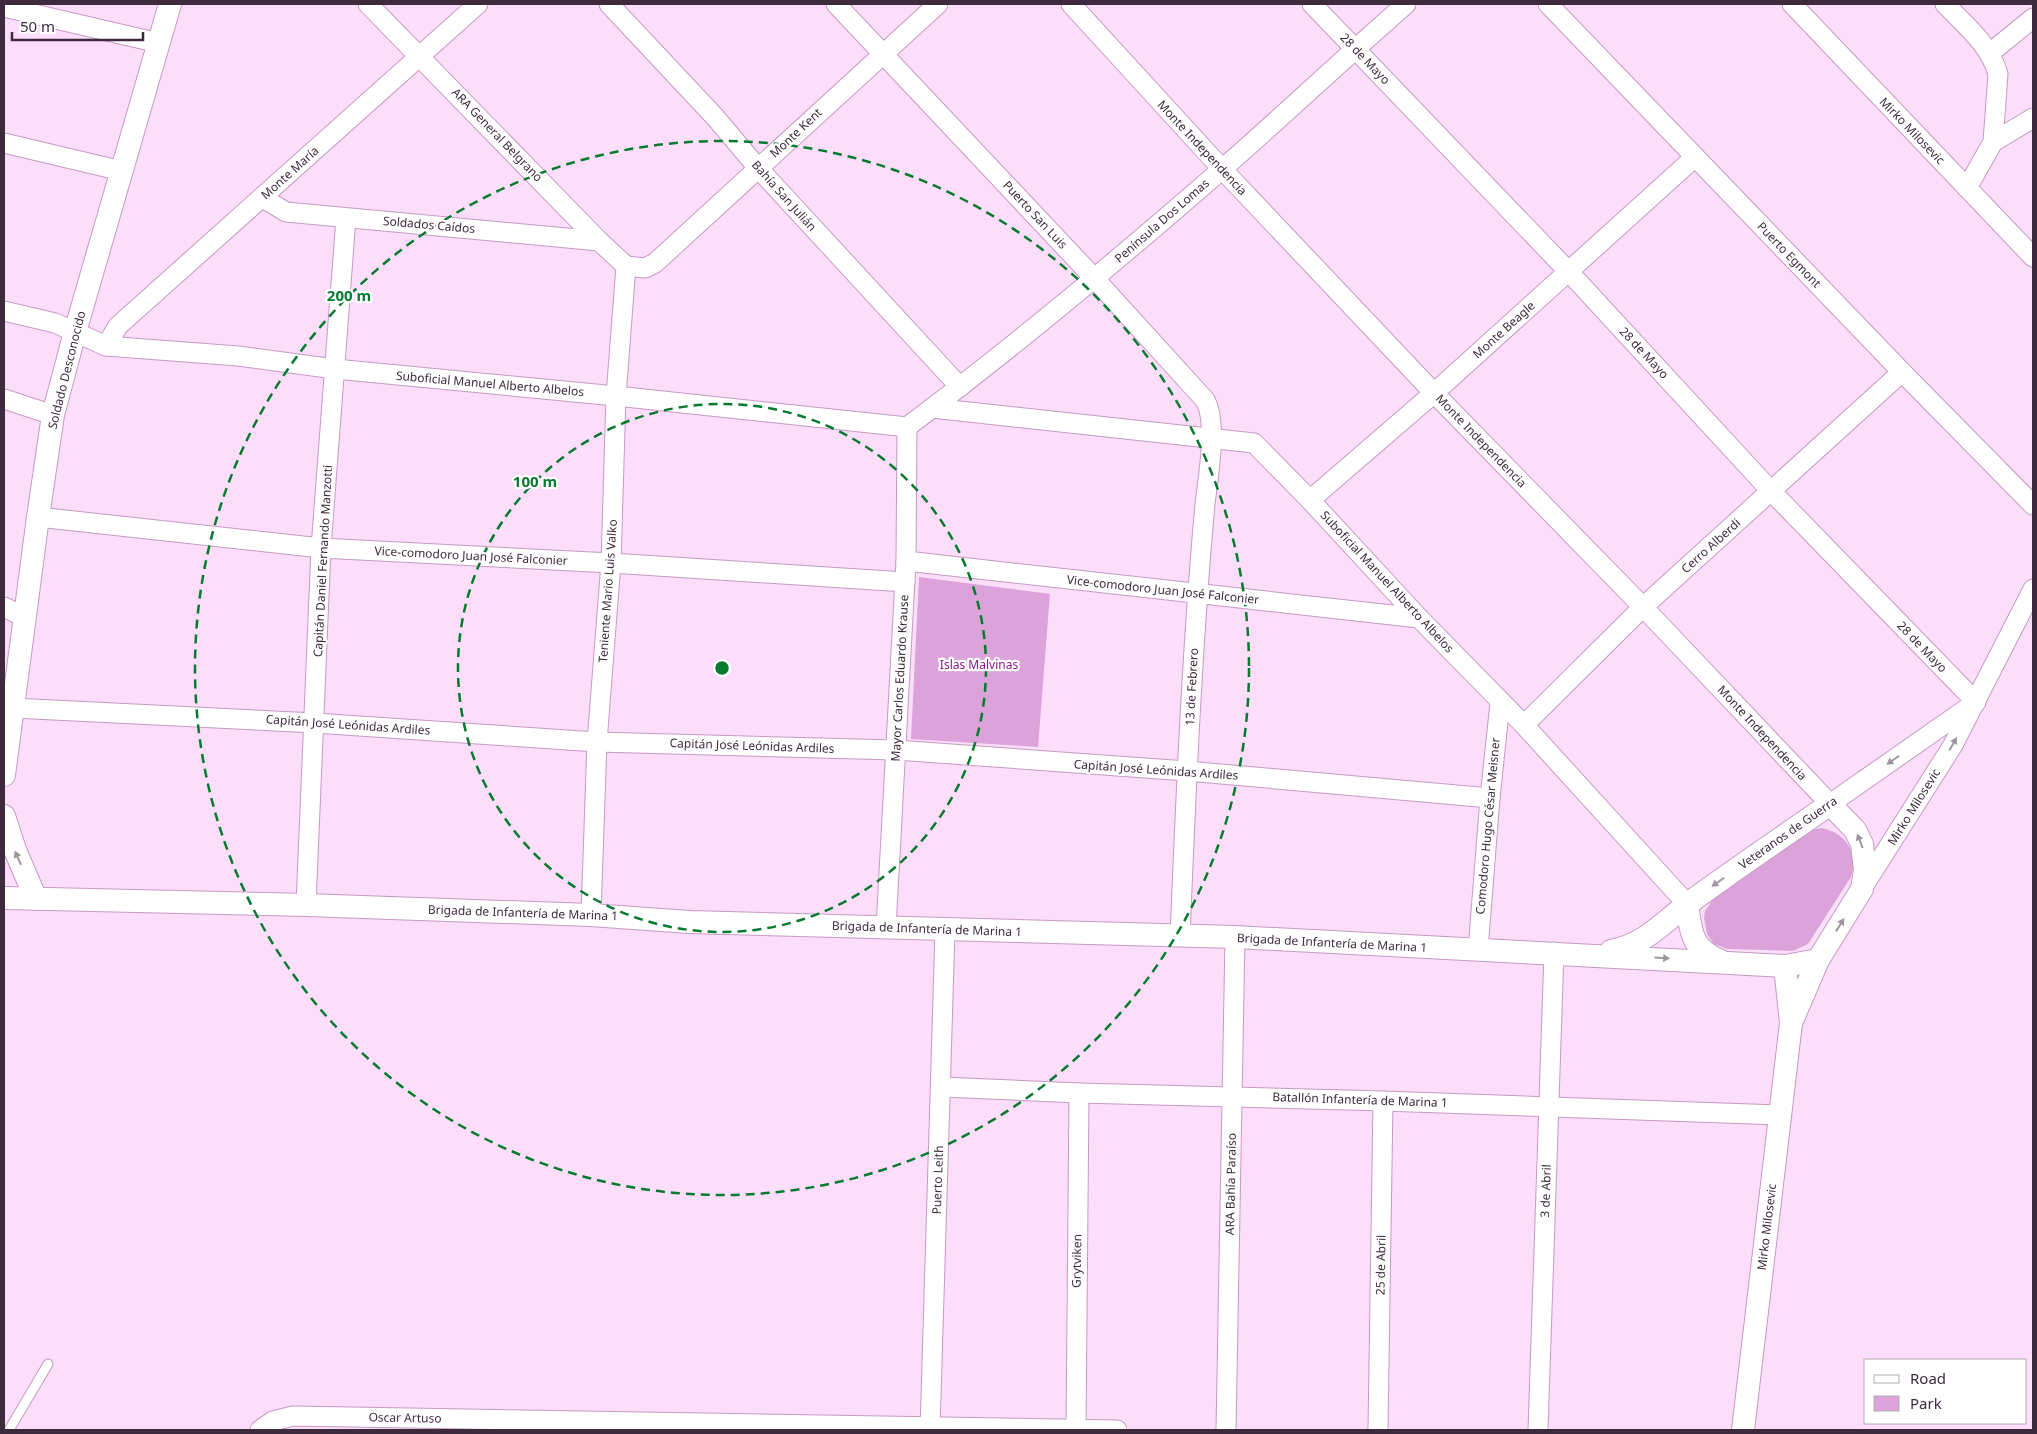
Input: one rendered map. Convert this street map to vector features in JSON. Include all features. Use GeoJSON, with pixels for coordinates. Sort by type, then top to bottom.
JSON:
{"type":"FeatureCollection","features":[{"type":"Feature","properties":{"kind":"street","name":"Soldado Desconocido"},"geometry":{"type":"LineString","coordinates":[[4,775],[53,415],[75,332],[170,4]]}},
{"type":"Feature","properties":{"kind":"street","name":"ARA General Belgrano"},"geometry":{"type":"LineString","coordinates":[[368,4],[599,241],[626,266]]}},
{"type":"Feature","properties":{"kind":"street","name":"Monte María"},"geometry":{"type":"LineString","coordinates":[[106,346],[118,326],[478,4]]}},
{"type":"Feature","properties":{"kind":"street","name":"Bahía San Julián"},"geometry":{"type":"LineString","coordinates":[[609,4],[715,117],[758,168],[960,387]]}},
{"type":"Feature","properties":{"kind":"street","name":"Puerto San Luis"},"geometry":{"type":"LineString","coordinates":[[836,4],[1095,279],[1205,400],[1210,408],[1211,438]]}},
{"type":"Feature","properties":{"kind":"street","name":"Monte Kent"},"geometry":{"type":"LineString","coordinates":[[626,266],[645,268],[655,263],[938,4]]}},
{"type":"Feature","properties":{"kind":"street","name":"Monte Independencia"},"geometry":{"type":"LineString","coordinates":[[1071,4],[1222,169],[1434,393],[1643,607],[1855,830],[1862,844],[1865,870],[1862,889]]}},
{"type":"Feature","properties":{"kind":"street","name":"28 de Mayo"},"geometry":{"type":"LineString","coordinates":[[1312,4],[1569,272],[1771,491],[1976,702]]}},
{"type":"Feature","properties":{"kind":"street","name":"Península Dos Lomas"},"geometry":{"type":"LineString","coordinates":[[907,427],[1095,279],[1222,169],[1406,4]]}},
{"type":"Feature","properties":{"kind":"street","name":"Puerto Egmont"},"geometry":{"type":"LineString","coordinates":[[1548,4],[1902,372],[2033,504]]}},
{"type":"Feature","properties":{"kind":"street","name":"Mirko Milosevic"},"geometry":{"type":"LineString","coordinates":[[1792,4],[2033,257]]}},
{"type":"Feature","properties":{"kind":"street"},"geometry":{"type":"LineString","coordinates":[[1945,4],[1990,53],[1998,74],[1993,142],[1967,188]]}},
{"type":"Feature","properties":{"kind":"street"},"geometry":{"type":"LineString","coordinates":[[4,7],[159,43]]}},
{"type":"Feature","properties":{"kind":"street"},"geometry":{"type":"LineString","coordinates":[[1990,53],[2033,18]]}},
{"type":"Feature","properties":{"kind":"street"},"geometry":{"type":"LineString","coordinates":[[1993,142],[2033,118]]}},
{"type":"Feature","properties":{"kind":"street"},"geometry":{"type":"LineString","coordinates":[[4,143],[122,171]]}},
{"type":"Feature","properties":{"kind":"street","name":"Monte Beagle"},"geometry":{"type":"LineString","coordinates":[[1310,500],[1434,393],[1695,158]]}},
{"type":"Feature","properties":{"kind":"street","name":"Soldados Caídos"},"geometry":{"type":"LineString","coordinates":[[263,198],[286,212],[599,241]]}},
{"type":"Feature","properties":{"kind":"street","name":"Capitán Daniel Fernando Manzotti"},"geometry":{"type":"LineString","coordinates":[[306,905],[321,548],[346,218]]}},
{"type":"Feature","properties":{"kind":"street","name":"Teniente Mario Luis Valko"},"geometry":{"type":"LineString","coordinates":[[591,915],[597,742],[611,563],[616,396],[626,266]]}},
{"type":"Feature","properties":{"kind":"street","name":"Suboficial Manuel Alberto Albelos"},"geometry":{"type":"LineString","coordinates":[[4,311],[55,323],[106,346],[238,356],[335,370],[616,396],[907,427]]}},
{"type":"Feature","properties":{"kind":"street","name":"Cerro Alberdi"},"geometry":{"type":"LineString","coordinates":[[1524,725],[1643,607],[1902,372]]}},
{"type":"Feature","properties":{"kind":"street"},"geometry":{"type":"LineString","coordinates":[[4,399],[53,415]]}},
{"type":"Feature","properties":{"kind":"street","name":"Suboficial Manuel Alberto Albelos"},"geometry":{"type":"LineString","coordinates":[[932,408],[1254,443],[1310,500],[1500,703],[1524,725],[1687,904]]}},
{"type":"Feature","properties":{"kind":"street","name":"Mayor Carlos Eduardo Krause"},"geometry":{"type":"LineString","coordinates":[[886,928],[906,582],[907,427]]}},
{"type":"Feature","properties":{"kind":"street","name":"13 de Febrero"},"geometry":{"type":"LineString","coordinates":[[1180,936],[1197,594],[1211,438]]}},
{"type":"Feature","properties":{"kind":"street","name":"Vice-comodoro Juan José Falconier"},"geometry":{"type":"LineString","coordinates":[[38,517],[321,548],[611,563],[906,582]]}},
{"type":"Feature","properties":{"kind":"street","name":"Vice-comodoro Juan José Falconier"},"geometry":{"type":"LineString","coordinates":[[906,561],[1419,618]]}},
{"type":"Feature","properties":{"kind":"street","name":"Mirko Milosevic"},"geometry":{"type":"LineString","coordinates":[[1791,1023],[1818,960],[1953,745],[2033,589]]}},
{"type":"Feature","properties":{"kind":"street"},"geometry":{"type":"LineString","coordinates":[[4,607],[26,618]]}},
{"type":"Feature","properties":{"kind":"street","name":"Veteranos de Guerra"},"geometry":{"type":"LineString","coordinates":[[1596,954],[1633,945],[1687,904],[1976,702]]}},
{"type":"Feature","properties":{"kind":"street","name":"Comodoro Hugo César Meisner"},"geometry":{"type":"LineString","coordinates":[[1478,950],[1490,798],[1500,703]]}},
{"type":"Feature","properties":{"kind":"street","name":"Capitán José Leónidas Ardiles"},"geometry":{"type":"LineString","coordinates":[[13,708],[315,723],[597,742],[896,750],[1187,772],[1490,798]]}},
{"type":"Feature","properties":{"kind":"street"},"geometry":{"type":"LineString","coordinates":[[4,816],[15,850],[36,898]]}},
{"type":"Feature","properties":{"kind":"street","name":"Brigada de Infantería de Marina 1"},"geometry":{"type":"LineString","coordinates":[[4,898],[306,905],[591,915],[689,922],[1236,937],[1478,950],[1596,954],[1785,966],[1818,960]]}},
{"type":"Feature","properties":{"kind":"street"},"geometry":{"type":"LineString","coordinates":[[1687,904],[1691,930],[1697,946],[1713,957],[1725,962]]}},
{"type":"Feature","properties":{"kind":"street","name":"Puerto Leith"},"geometry":{"type":"LineString","coordinates":[[930,1428],[945,930]]}},
{"type":"Feature","properties":{"kind":"street","name":"ARA Bahía Paraíso"},"geometry":{"type":"LineString","coordinates":[[1226,1430],[1236,937]]}},
{"type":"Feature","properties":{"kind":"street","name":"3 de Abril"},"geometry":{"type":"LineString","coordinates":[[1538,1430],[1554,952]]}},
{"type":"Feature","properties":{"kind":"street","name":"Mirko Milosevic"},"geometry":{"type":"LineString","coordinates":[[1743,1430],[1791,1023],[1785,966]]}},
{"type":"Feature","properties":{"kind":"street","name":"Batallón Infantería de Marina 1"},"geometry":{"type":"LineString","coordinates":[[941,1087],[1079,1093],[1384,1100],[1780,1115]]}},
{"type":"Feature","properties":{"kind":"street","name":"Grytviken"},"geometry":{"type":"LineString","coordinates":[[1076,1430],[1079,1093]]}},
{"type":"Feature","properties":{"kind":"street","name":"25 de Abril"},"geometry":{"type":"LineString","coordinates":[[1378,1430],[1384,1100]]}},
{"type":"Feature","properties":{"kind":"street","name":"Oscar Artuso"},"geometry":{"type":"LineString","coordinates":[[260,1430],[273,1421],[293,1416],[635,1426],[1117,1430]]}},
{"type":"Feature","properties":{"kind":"lane"},"geometry":{"type":"LineString","coordinates":[[9,1430],[48,1364]]}},
{"type":"Feature","properties":{"kind":"green space","name":"Islas Malvinas"},"geometry":{"type":"Polygon","coordinates":[[[919,577],[1050,594],[1038,747],[911,739],[919,577]]]}},
{"type":"Feature","properties":{"kind":"green space"},"geometry":{"type":"Polygon","coordinates":[[[1821,828],[1837,834],[1848,845],[1853,859],[1853,868],[1851,877],[1808,944],[1793,951],[1727,949],[1714,944],[1707,934],[1704,918],[1705,911],[1714,898],[1811,830],[1821,828]]]}}]}
